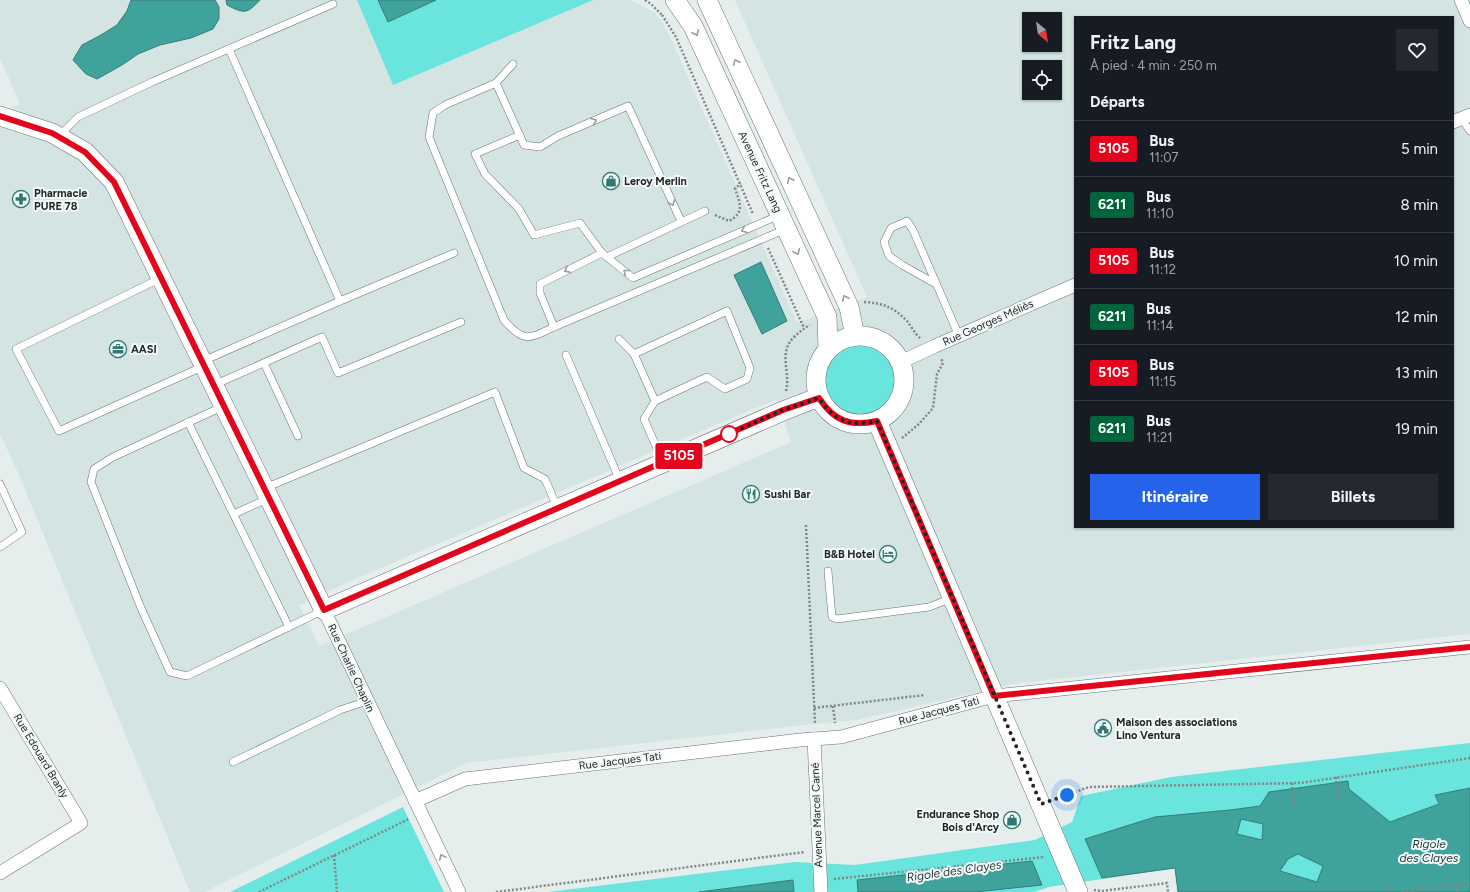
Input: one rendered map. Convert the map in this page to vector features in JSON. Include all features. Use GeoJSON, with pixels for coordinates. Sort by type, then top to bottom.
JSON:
{"type":"FeatureCollection","features":[{"type":"Feature","properties":{"kind":"street"},"geometry":{"type":"LineString","coordinates":[[707,0],[849,307],[855,336]]}},
{"type":"Feature","properties":{"kind":"street"},"geometry":{"type":"LineString","coordinates":[[1461,0],[1470,21]]}},
{"type":"Feature","properties":{"kind":"street","name":"Avenue Fritz Lang"},"geometry":{"type":"LineString","coordinates":[[671,6],[693,26],[827,317],[828,349]]}},
{"type":"Feature","properties":{"kind":"street","name":"Rue Charlie Chaplin"},"geometry":{"type":"LineString","coordinates":[[0,116],[58,136],[85,152],[114,182],[324,610],[458,892]]}},
{"type":"Feature","properties":{"kind":"street","name":"Rue Georges Méliès"},"geometry":{"type":"LineString","coordinates":[[901,362],[1074,285]]}},
{"type":"Feature","properties":{"kind":"street"},"geometry":{"type":"LineString","coordinates":[[855,336],[869,337],[882,342],[893,351],[901,362],[904,376],[903,390],[898,403],[889,413],[877,421],[864,424],[850,423],[837,418],[826,409],[819,398],[816,385],[816,372],[821,359],[828,349],[841,340],[855,336]]}},
{"type":"Feature","properties":{"kind":"street"},"geometry":{"type":"LineString","coordinates":[[324,610],[783,410],[819,398]]}},
{"type":"Feature","properties":{"kind":"street"},"geometry":{"type":"LineString","coordinates":[[877,421],[1077,890]]}},
{"type":"Feature","properties":{"kind":"street","name":"Rue Jacques Tati"},"geometry":{"type":"LineString","coordinates":[[415,801],[465,779],[815,733],[841,737],[994,696],[1470,648]]}},
{"type":"Feature","properties":{"kind":"street","name":"Rue Edouard Branly"},"geometry":{"type":"LineString","coordinates":[[0,688],[81,823],[0,873]]}},
{"type":"Feature","properties":{"kind":"street","name":"Avenue Marcel Carné"},"geometry":{"type":"LineString","coordinates":[[815,733],[820,886]]}},
{"type":"Feature","properties":{"kind":"lane"},"geometry":{"type":"LineString","coordinates":[[58,136],[78,117],[152,82],[333,4]]}},
{"type":"Feature","properties":{"kind":"lane"},"geometry":{"type":"LineString","coordinates":[[228,49],[340,301]]}},
{"type":"Feature","properties":{"kind":"lane"},"geometry":{"type":"LineString","coordinates":[[513,64],[496,83],[445,105],[433,113],[429,138],[504,320],[514,332],[525,337],[538,336],[554,327],[783,222]]}},
{"type":"Feature","properties":{"kind":"lane"},"geometry":{"type":"LineString","coordinates":[[496,83],[524,144],[540,147],[558,136],[628,106],[681,221]]}},
{"type":"Feature","properties":{"kind":"lane"},"geometry":{"type":"LineString","coordinates":[[1462,119],[1470,131]]}},
{"type":"Feature","properties":{"kind":"lane"},"geometry":{"type":"LineString","coordinates":[[520,135],[475,154],[486,174],[519,209],[534,235],[580,223],[605,255],[633,278],[783,222]]}},
{"type":"Feature","properties":{"kind":"lane"},"geometry":{"type":"LineString","coordinates":[[554,327],[540,294],[540,284],[704,211]]}},
{"type":"Feature","properties":{"kind":"lane"},"geometry":{"type":"LineString","coordinates":[[936,284],[889,256],[884,242],[890,228],[907,222],[913,230],[959,336]]}},
{"type":"Feature","properties":{"kind":"lane"},"geometry":{"type":"LineString","coordinates":[[161,278],[16,349],[59,431],[340,301],[454,253]]}},
{"type":"Feature","properties":{"kind":"lane"},"geometry":{"type":"LineString","coordinates":[[634,354],[727,311],[750,368],[747,379],[725,389],[707,377],[655,401],[644,419],[664,462]]}},
{"type":"Feature","properties":{"kind":"lane"},"geometry":{"type":"LineString","coordinates":[[214,385],[322,337],[338,373],[461,322]]}},
{"type":"Feature","properties":{"kind":"lane"},"geometry":{"type":"LineString","coordinates":[[619,339],[634,354],[655,401]]}},
{"type":"Feature","properties":{"kind":"lane"},"geometry":{"type":"LineString","coordinates":[[566,355],[620,481]]}},
{"type":"Feature","properties":{"kind":"lane"},"geometry":{"type":"LineString","coordinates":[[264,363],[298,436]]}},
{"type":"Feature","properties":{"kind":"lane"},"geometry":{"type":"LineString","coordinates":[[234,514],[267,493],[495,392],[524,468],[545,479],[557,509]]}},
{"type":"Feature","properties":{"kind":"lane"},"geometry":{"type":"LineString","coordinates":[[224,406],[113,457],[94,469],[90,482],[141,608],[170,672],[187,676],[324,610]]}},
{"type":"Feature","properties":{"kind":"lane"},"geometry":{"type":"LineString","coordinates":[[188,422],[289,627]]}},
{"type":"Feature","properties":{"kind":"lane"},"geometry":{"type":"LineString","coordinates":[[0,484],[22,532],[0,547]]}},
{"type":"Feature","properties":{"kind":"lane"},"geometry":{"type":"LineString","coordinates":[[828,571],[832,617],[837,619],[929,608],[953,598]]}},
{"type":"Feature","properties":{"kind":"lane"},"geometry":{"type":"LineString","coordinates":[[233,762],[340,710],[367,701]]}},
{"type":"Feature","properties":{"kind":"path"},"geometry":{"type":"LineString","coordinates":[[645,0],[662,15],[676,37],[756,221]]}},
{"type":"Feature","properties":{"kind":"path"},"geometry":{"type":"LineString","coordinates":[[662,15],[671,6]]}},
{"type":"Feature","properties":{"kind":"path"},"geometry":{"type":"LineString","coordinates":[[704,211],[729,220],[736,217],[740,209],[735,188],[741,184]]}},
{"type":"Feature","properties":{"kind":"path"},"geometry":{"type":"LineString","coordinates":[[767,246],[804,328],[791,340],[785,352],[788,383],[783,410]]}},
{"type":"Feature","properties":{"kind":"path"},"geometry":{"type":"LineString","coordinates":[[859,303],[882,303],[892,308],[906,320],[919,338],[926,337]]}},
{"type":"Feature","properties":{"kind":"path"},"geometry":{"type":"LineString","coordinates":[[890,451],[902,437],[919,424],[933,408],[937,374],[943,363],[940,356]]}},
{"type":"Feature","properties":{"kind":"path"},"geometry":{"type":"LineString","coordinates":[[806,525],[815,733]]}},
{"type":"Feature","properties":{"kind":"path"},"geometry":{"type":"LineString","coordinates":[[814,708],[925,695]]}},
{"type":"Feature","properties":{"kind":"path"},"geometry":{"type":"LineString","coordinates":[[833,706],[835,726]]}},
{"type":"Feature","properties":{"kind":"path"},"geometry":{"type":"LineString","coordinates":[[1041,804],[1089,787],[1292,783],[1470,758]]}},
{"type":"Feature","properties":{"kind":"path"},"geometry":{"type":"LineString","coordinates":[[1336,778],[1338,801]]}},
{"type":"Feature","properties":{"kind":"path"},"geometry":{"type":"LineString","coordinates":[[1292,783],[1294,806]]}},
{"type":"Feature","properties":{"kind":"path"},"geometry":{"type":"LineString","coordinates":[[259,892],[421,813]]}},
{"type":"Feature","properties":{"kind":"path"},"geometry":{"type":"LineString","coordinates":[[496,892],[819,850]]}},
{"type":"Feature","properties":{"kind":"path"},"geometry":{"type":"LineString","coordinates":[[334,855],[337,892]]}},
{"type":"Feature","properties":{"kind":"path"},"geometry":{"type":"LineString","coordinates":[[820,886],[1063,855]]}},
{"type":"Feature","properties":{"kind":"path"},"geometry":{"type":"LineString","coordinates":[[1077,890],[1102,891],[1167,883],[1168,892]]}},
{"type":"Feature","properties":{"kind":"path"},"geometry":{"type":"LineString","coordinates":[[1387,884],[1388,892]]}},
{"type":"Feature","properties":{"kind":"path"},"geometry":{"type":"LineString","coordinates":[[1402,892],[1470,884]]}},
{"type":"Feature","properties":{"kind":"path"},"geometry":{"type":"LineString","coordinates":[[1456,886],[1457,892]]}},
{"type":"Feature","properties":{"kind":"shaded area"},"geometry":{"type":"Polygon","coordinates":[[[0,0],[631,0],[655,13],[671,39],[797,323],[867,297],[735,0],[1470,0],[1470,634],[1012,684],[857,720],[467,763],[204,892],[190,892],[19,475],[0,434],[0,113],[20,104],[0,58],[0,0]],[[777,399],[353,580],[299,605],[319,646],[791,442],[777,399]]]}},
{"type":"Feature","properties":{"kind":"shaded area"},"geometry":{"type":"Polygon","coordinates":[[[357,0],[593,0],[393,85],[357,0]]]}},
{"type":"Feature","properties":{"kind":"shaded area"},"geometry":{"type":"Polygon","coordinates":[[[861,341],[875,344],[887,352],[895,364],[898,378],[895,392],[887,404],[875,412],[861,415],[847,412],[835,404],[827,392],[824,378],[827,364],[835,352],[847,344],[861,341]]]}},
{"type":"Feature","properties":{"kind":"shaded area"},"geometry":{"type":"Polygon","coordinates":[[[1470,743],[1470,892],[1178,892],[1175,868],[1049,887],[1034,892],[548,892],[794,862],[855,865],[1035,840],[1072,822],[1081,796],[1171,777],[1470,743]]]}},
{"type":"Feature","properties":{"kind":"shaded area"},"geometry":{"type":"Polygon","coordinates":[[[403,807],[444,892],[230,892],[403,807]]]}},
{"type":"Feature","properties":{"kind":"water"},"geometry":{"type":"Polygon","coordinates":[[[131,0],[215,0],[219,7],[219,19],[213,29],[191,38],[160,45],[138,54],[97,79],[86,74],[73,60],[82,45],[117,25],[127,11],[131,0]]]}},
{"type":"Feature","properties":{"kind":"water"},"geometry":{"type":"Polygon","coordinates":[[[226,0],[260,0],[252,8],[241,11],[227,5],[226,0]]]}},
{"type":"Feature","properties":{"kind":"water"},"geometry":{"type":"Polygon","coordinates":[[[378,0],[436,0],[388,22],[378,0]]]}},
{"type":"Feature","properties":{"kind":"water"},"geometry":{"type":"Polygon","coordinates":[[[761,262],[787,321],[762,334],[734,275],[761,262]]]}},
{"type":"Feature","properties":{"kind":"water","name":"Rigole des Clayes"},"geometry":{"type":"Polygon","coordinates":[[[1348,781],[1349,789],[1390,822],[1439,804],[1435,795],[1470,788],[1470,892],[1178,892],[1175,868],[1102,878],[1085,839],[1155,817],[1260,806],[1269,792],[1348,781]],[[1241,819],[1237,834],[1262,840],[1263,824],[1241,819]],[[1298,854],[1288,859],[1280,871],[1317,882],[1323,866],[1298,854]]]}},
{"type":"Feature","properties":{"kind":"water","name":"Rigole des Clayes"},"geometry":{"type":"Polygon","coordinates":[[[1032,861],[1042,885],[975,892],[858,892],[857,880],[1032,861]]]}},
{"type":"Feature","properties":{"kind":"water"},"geometry":{"type":"Polygon","coordinates":[[[793,880],[794,892],[699,892],[793,880]]]}},
{"type":"Feature","properties":{"kind":"bus line","name":"5105"},"geometry":{"type":"LineString","coordinates":[[0,116],[52,133],[85,152],[114,182],[324,610],[783,410],[819,398],[826,409],[837,418],[850,423],[864,424],[877,421],[994,696],[1470,647]]}},
{"type":"Feature","properties":{"kind":"place","name":"Leroy Merlin"},"geometry":{"type":"Point","coordinates":[611,181]}},
{"type":"Feature","properties":{"kind":"place","name":"Pharmacie PURE 78"},"geometry":{"type":"Point","coordinates":[21,199]}},
{"type":"Feature","properties":{"kind":"place","name":"AASI"},"geometry":{"type":"Point","coordinates":[118,349]}},
{"type":"Feature","properties":{"kind":"place","name":"Sushi Bar"},"geometry":{"type":"Point","coordinates":[751,494]}},
{"type":"Feature","properties":{"kind":"place","name":"B&B Hotel"},"geometry":{"type":"Point","coordinates":[888,554]}},
{"type":"Feature","properties":{"kind":"place","name":"Maison des associations Lino Ventura"},"geometry":{"type":"Point","coordinates":[1103,728]}},
{"type":"Feature","properties":{"kind":"place","name":"Endurance Shop Bois d'Arcy"},"geometry":{"type":"Point","coordinates":[1012,820]}},
{"type":"Feature","properties":{"kind":"route"},"geometry":{"type":"LineString","coordinates":[[729,434],[783,410],[819,398],[826,409],[837,418],[850,423],[864,424],[877,421],[1041,804],[1067,795]]}}]}
